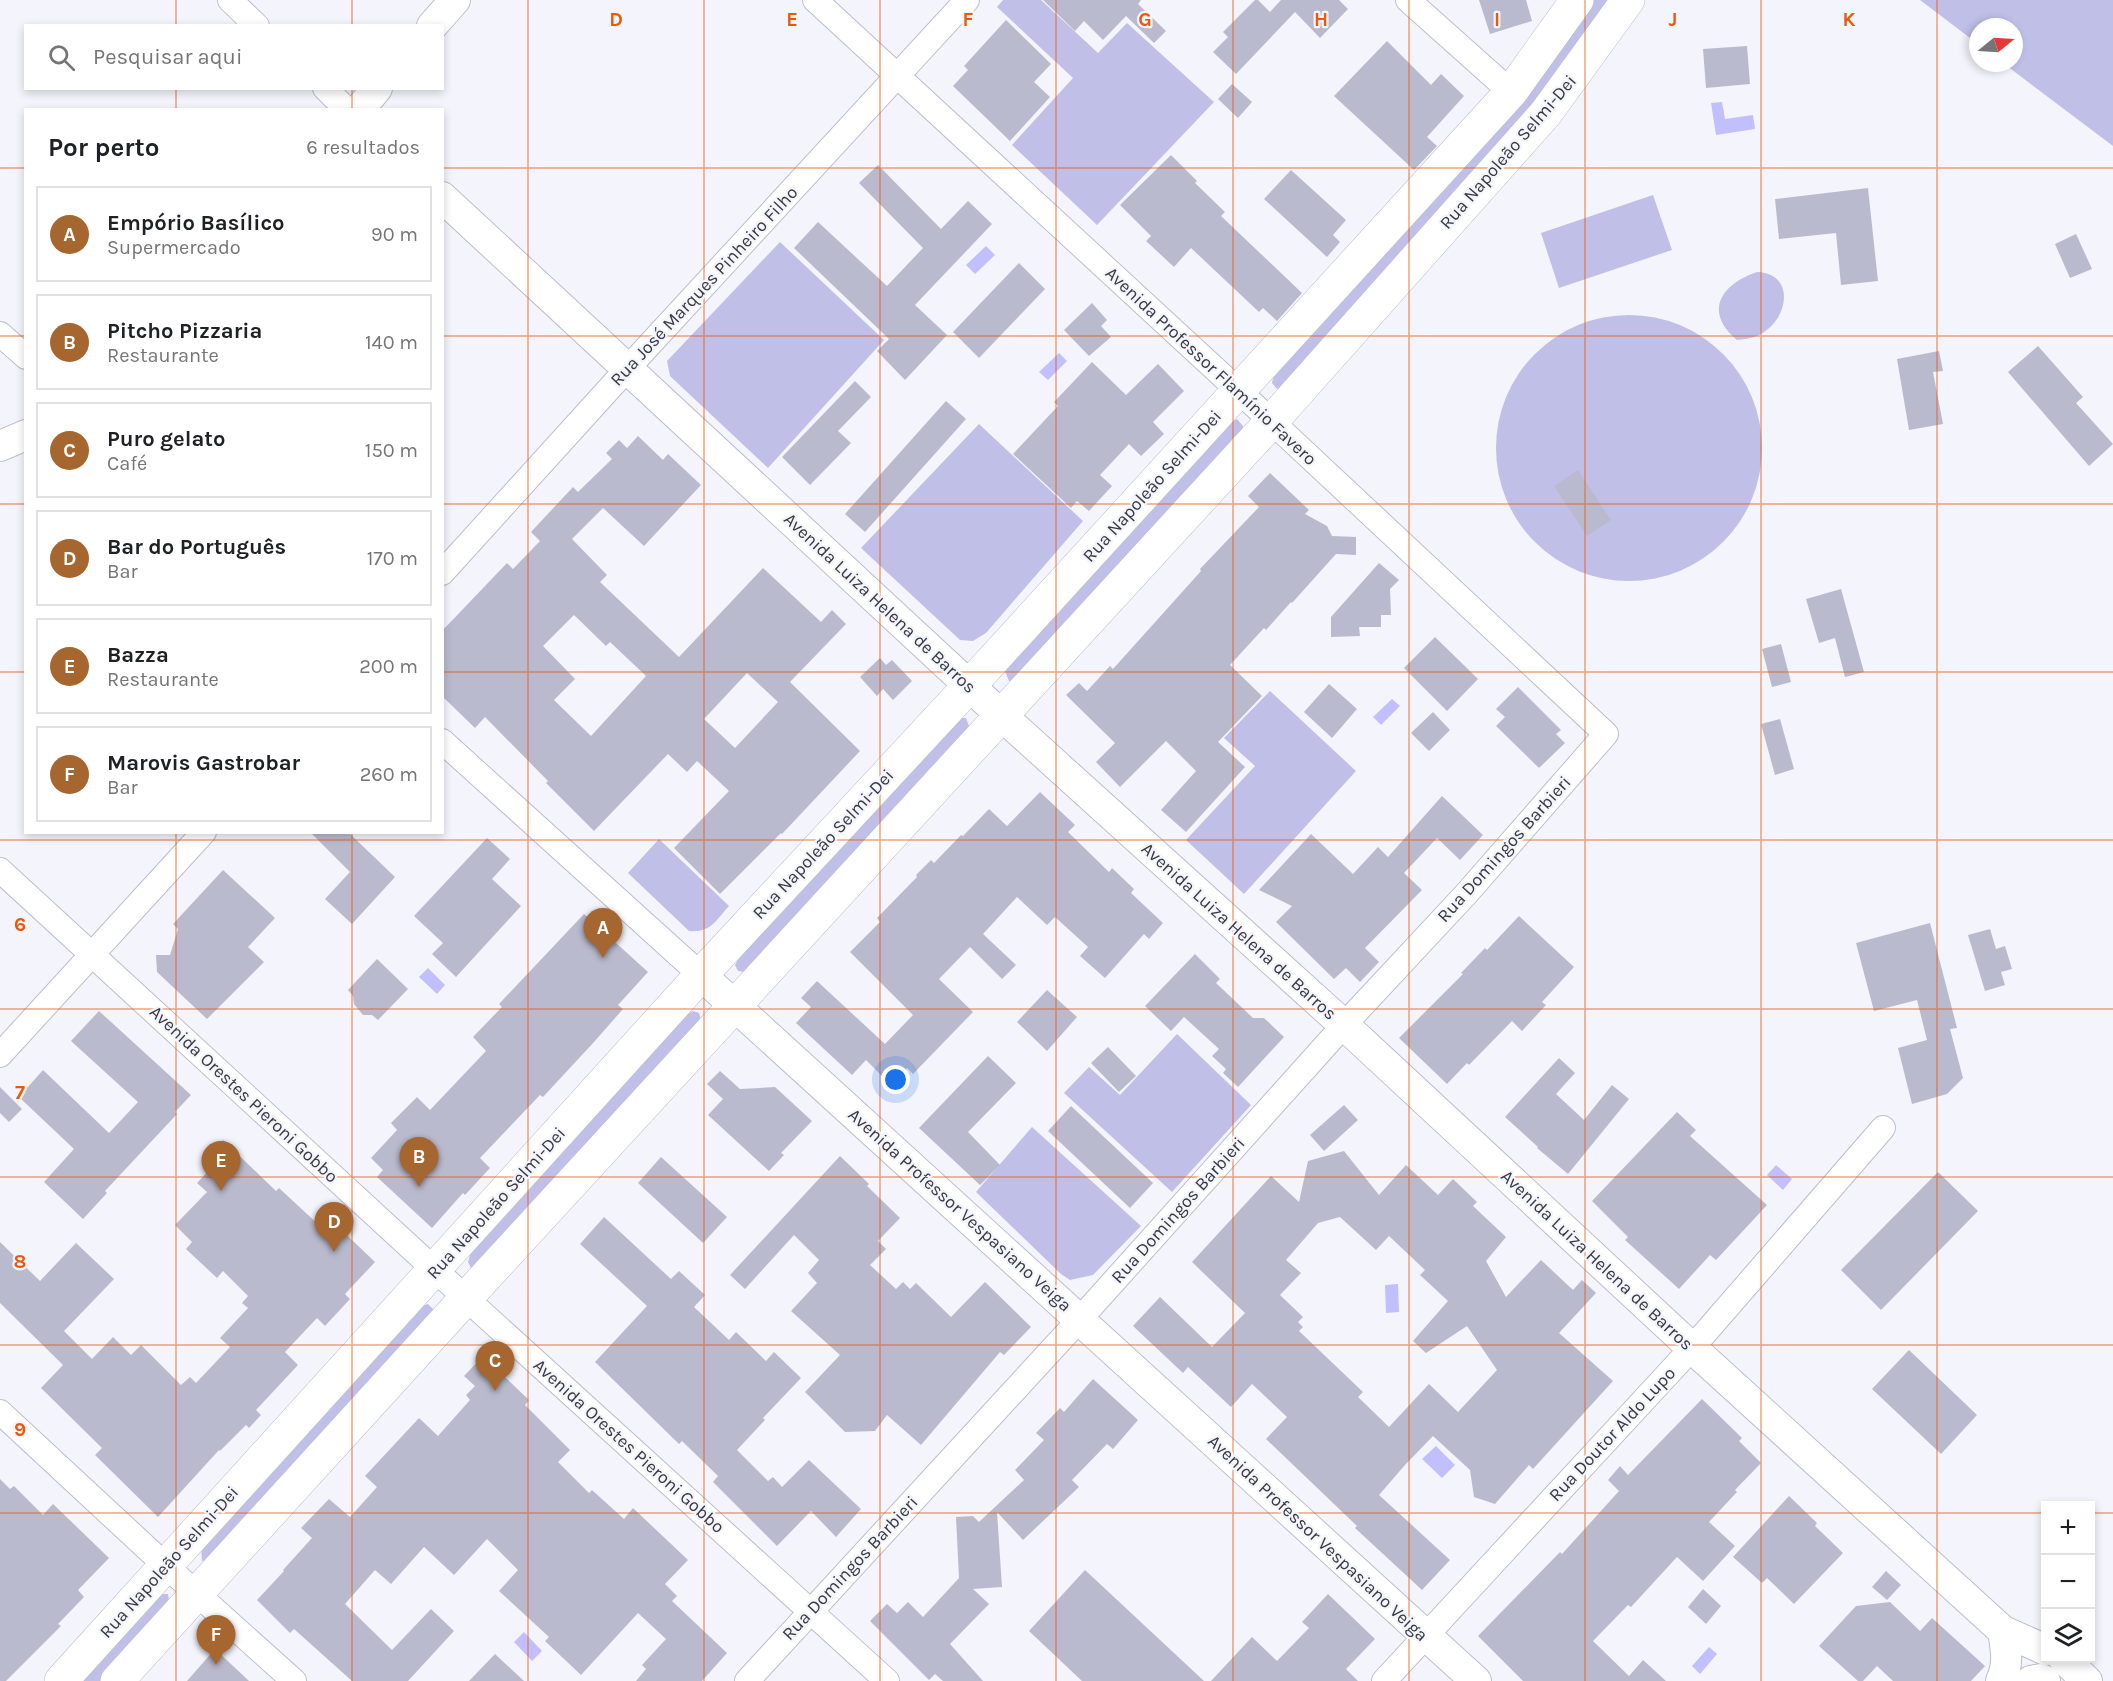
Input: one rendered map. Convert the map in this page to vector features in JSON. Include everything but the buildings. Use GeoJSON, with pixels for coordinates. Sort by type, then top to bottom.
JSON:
{"type":"FeatureCollection","features":[{"type":"Feature","properties":{"kind":"main road","name":"Rua Napoleão Selmi-Dei"},"geometry":{"type":"LineString","coordinates":[[61,1681],[701,975],[970,686],[1511,92],[1577,0]]}},
{"type":"Feature","properties":{"kind":"main road","name":"Rua Napoleão Selmi-Dei"},"geometry":{"type":"LineString","coordinates":[[117,1681],[1271,422],[1546,113],[1628,0]]}},
{"type":"Feature","properties":{"kind":"street"},"geometry":{"type":"LineString","coordinates":[[230,0],[255,24]]}},
{"type":"Feature","properties":{"kind":"street"},"geometry":{"type":"LineString","coordinates":[[434,24],[455,0]]}},
{"type":"Feature","properties":{"kind":"street","name":"Avenida Professor Flamínio Favero"},"geometry":{"type":"LineString","coordinates":[[815,0],[1606,734]]}},
{"type":"Feature","properties":{"kind":"street","name":"Rua José Marques Pinheiro Filho"},"geometry":{"type":"LineString","coordinates":[[444,571],[968,0]]}},
{"type":"Feature","properties":{"kind":"street"},"geometry":{"type":"LineString","coordinates":[[1408,0],[1511,92]]}},
{"type":"Feature","properties":{"kind":"street"},"geometry":{"type":"LineString","coordinates":[[327,90],[345,108]]}},
{"type":"Feature","properties":{"kind":"street"},"geometry":{"type":"LineString","coordinates":[[361,108],[375,90]]}},
{"type":"Feature","properties":{"kind":"street","name":"Avenida Luiza Helena de Barros"},"geometry":{"type":"LineString","coordinates":[[444,199],[1000,715],[1344,1025],[1692,1348],[2003,1631],[2041,1648]]}},
{"type":"Feature","properties":{"kind":"street"},"geometry":{"type":"LineString","coordinates":[[0,334],[24,355]]}},
{"type":"Feature","properties":{"kind":"street"},"geometry":{"type":"LineString","coordinates":[[0,446],[24,436]]}},
{"type":"Feature","properties":{"kind":"street","name":"Rua Domingos Barbieri"},"geometry":{"type":"LineString","coordinates":[[747,1681],[1467,893],[1606,734]]}},
{"type":"Feature","properties":{"kind":"street","name":"Avenida Professor Vespasiano Veiga"},"geometry":{"type":"LineString","coordinates":[[444,743],[736,1005],[1424,1636],[1476,1681]]}},
{"type":"Feature","properties":{"kind":"street"},"geometry":{"type":"LineString","coordinates":[[0,1055],[202,834]]}},
{"type":"Feature","properties":{"kind":"street","name":"Avenida Orestes Pieroni Gobbo"},"geometry":{"type":"LineString","coordinates":[[0,870],[887,1681]]}},
{"type":"Feature","properties":{"kind":"street","name":"Rua Doutor Aldo Lupo"},"geometry":{"type":"LineString","coordinates":[[1384,1681],[1692,1348],[1883,1128]]}},
{"type":"Feature","properties":{"kind":"street"},"geometry":{"type":"LineString","coordinates":[[0,1412],[294,1681]]}},
{"type":"Feature","properties":{"kind":"street"},"geometry":{"type":"LineString","coordinates":[[2001,1681],[2005,1673],[2007,1654],[2003,1631]]}},
{"type":"Feature","properties":{"kind":"street"},"geometry":{"type":"LineString","coordinates":[[2067,1663],[2087,1681]]}},
{"type":"Feature","properties":{"kind":"street"},"geometry":{"type":"LineString","coordinates":[[2031,1681],[2041,1679],[2045,1681]]}},
{"type":"Feature","properties":{"kind":"shaded area"},"geometry":{"type":"Polygon","coordinates":[[[1003,0],[1041,0],[1098,53],[1127,23],[1214,102],[1097,225],[1012,145],[1073,78],[997,7],[1003,0]]]}},
{"type":"Feature","properties":{"kind":"shaded area"},"geometry":{"type":"Polygon","coordinates":[[[1592,0],[1617,0],[1599,29],[1287,385],[1277,389],[1272,383],[1274,374],[1592,0]]]}},
{"type":"Feature","properties":{"kind":"shaded area"},"geometry":{"type":"Polygon","coordinates":[[[1920,0],[2113,0],[2113,146],[2015,72],[2023,72],[2023,18],[1969,18],[1969,37],[1920,0]]]}},
{"type":"Feature","properties":{"kind":"shaded area"},"geometry":{"type":"Polygon","coordinates":[[[1722,102],[1725,119],[1753,115],[1755,129],[1716,135],[1711,103],[1722,102]]]}},
{"type":"Feature","properties":{"kind":"shaded area"},"geometry":{"type":"Polygon","coordinates":[[[1653,195],[1672,250],[1559,288],[1541,233],[1653,195]]]}},
{"type":"Feature","properties":{"kind":"shaded area"},"geometry":{"type":"Polygon","coordinates":[[[780,242],[884,340],[768,468],[670,376],[667,361],[780,242]]]}},
{"type":"Feature","properties":{"kind":"shaded area"},"geometry":{"type":"Polygon","coordinates":[[[986,246],[995,255],[975,274],[966,265],[986,246]]]}},
{"type":"Feature","properties":{"kind":"shaded area"},"geometry":{"type":"Polygon","coordinates":[[[1757,272],[1777,279],[1784,294],[1783,303],[1780,313],[1768,329],[1753,337],[1737,340],[1727,330],[1721,319],[1719,309],[1721,300],[1734,284],[1757,272]]]}},
{"type":"Feature","properties":{"kind":"shaded area"},"geometry":{"type":"Polygon","coordinates":[[[1629,315],[1655,318],[1680,325],[1703,338],[1723,354],[1739,374],[1752,397],[1759,422],[1762,448],[1759,474],[1752,499],[1739,522],[1723,542],[1703,558],[1680,571],[1655,578],[1629,581],[1603,578],[1578,571],[1555,558],[1535,542],[1519,522],[1506,499],[1499,474],[1496,448],[1499,422],[1506,397],[1519,374],[1535,354],[1555,338],[1578,325],[1603,318],[1629,315]]]}},
{"type":"Feature","properties":{"kind":"shaded area"},"geometry":{"type":"Polygon","coordinates":[[[1059,353],[1067,361],[1048,380],[1039,372],[1059,353]]]}},
{"type":"Feature","properties":{"kind":"shaded area"},"geometry":{"type":"Polygon","coordinates":[[[1237,419],[1243,426],[1242,437],[1019,679],[1009,681],[1005,671],[1222,427],[1237,419]]]}},
{"type":"Feature","properties":{"kind":"shaded area"},"geometry":{"type":"Polygon","coordinates":[[[979,424],[1083,521],[986,633],[973,641],[960,640],[861,548],[979,424]]]}},
{"type":"Feature","properties":{"kind":"shaded area"},"geometry":{"type":"Polygon","coordinates":[[[1270,691],[1356,771],[1244,894],[1186,840],[1255,766],[1224,738],[1270,691]]]}},
{"type":"Feature","properties":{"kind":"shaded area"},"geometry":{"type":"Polygon","coordinates":[[[1392,699],[1400,706],[1381,725],[1373,717],[1392,699]]]}},
{"type":"Feature","properties":{"kind":"shaded area"},"geometry":{"type":"Polygon","coordinates":[[[958,718],[966,718],[969,726],[967,733],[745,972],[738,971],[735,965],[741,955],[958,718]]]}},
{"type":"Feature","properties":{"kind":"shaded area"},"geometry":{"type":"Polygon","coordinates":[[[659,839],[729,906],[708,928],[689,931],[628,873],[659,839]]]}},
{"type":"Feature","properties":{"kind":"shaded area"},"geometry":{"type":"Polygon","coordinates":[[[428,968],[445,985],[437,994],[419,977],[428,968]]]}},
{"type":"Feature","properties":{"kind":"shaded area"},"geometry":{"type":"Polygon","coordinates":[[[693,1011],[699,1013],[702,1023],[472,1270],[468,1262],[472,1248],[684,1016],[693,1011]]]}},
{"type":"Feature","properties":{"kind":"shaded area"},"geometry":{"type":"Polygon","coordinates":[[[1177,1034],[1251,1105],[1172,1192],[1064,1093],[1089,1067],[1120,1095],[1177,1034]]]}},
{"type":"Feature","properties":{"kind":"shaded area"},"geometry":{"type":"Polygon","coordinates":[[[1032,1127],[1141,1226],[1093,1275],[1070,1280],[1061,1274],[976,1192],[1032,1127]]]}},
{"type":"Feature","properties":{"kind":"shaded area"},"geometry":{"type":"Polygon","coordinates":[[[1776,1165],[1792,1179],[1783,1190],[1767,1175],[1776,1165]]]}},
{"type":"Feature","properties":{"kind":"shaded area"},"geometry":{"type":"Polygon","coordinates":[[[1398,1284],[1399,1312],[1386,1313],[1385,1285],[1398,1284]]]}},
{"type":"Feature","properties":{"kind":"shaded area"},"geometry":{"type":"Polygon","coordinates":[[[428,1304],[433,1309],[433,1319],[214,1558],[202,1561],[201,1547],[418,1307],[428,1304]]]}},
{"type":"Feature","properties":{"kind":"shaded area"},"geometry":{"type":"Polygon","coordinates":[[[1436,1446],[1455,1465],[1442,1478],[1422,1459],[1436,1446]]]}},
{"type":"Feature","properties":{"kind":"shaded area"},"geometry":{"type":"Polygon","coordinates":[[[156,1594],[168,1594],[170,1607],[102,1681],[77,1681],[156,1594]]]}},
{"type":"Feature","properties":{"kind":"shaded area"},"geometry":{"type":"Polygon","coordinates":[[[524,1632],[542,1651],[532,1661],[514,1642],[524,1632]]]}},
{"type":"Feature","properties":{"kind":"shaded area"},"geometry":{"type":"Polygon","coordinates":[[[1709,1647],[1717,1654],[1700,1674],[1692,1666],[1709,1647]]]}},
{"type":"Feature","properties":{"kind":"place","name":"Empório Basílico"},"geometry":{"type":"Point","coordinates":[603,958]}},
{"type":"Feature","properties":{"kind":"place","name":"Pitcho Pizzaria"},"geometry":{"type":"Point","coordinates":[419,1187]}},
{"type":"Feature","properties":{"kind":"place","name":"Bazza"},"geometry":{"type":"Point","coordinates":[221,1191]}},
{"type":"Feature","properties":{"kind":"place","name":"Bar do Português"},"geometry":{"type":"Point","coordinates":[334,1252]}},
{"type":"Feature","properties":{"kind":"place","name":"Puro gelato"},"geometry":{"type":"Point","coordinates":[495,1391]}},
{"type":"Feature","properties":{"kind":"place","name":"Marovis Gastrobar"},"geometry":{"type":"Point","coordinates":[216,1665]}}]}
